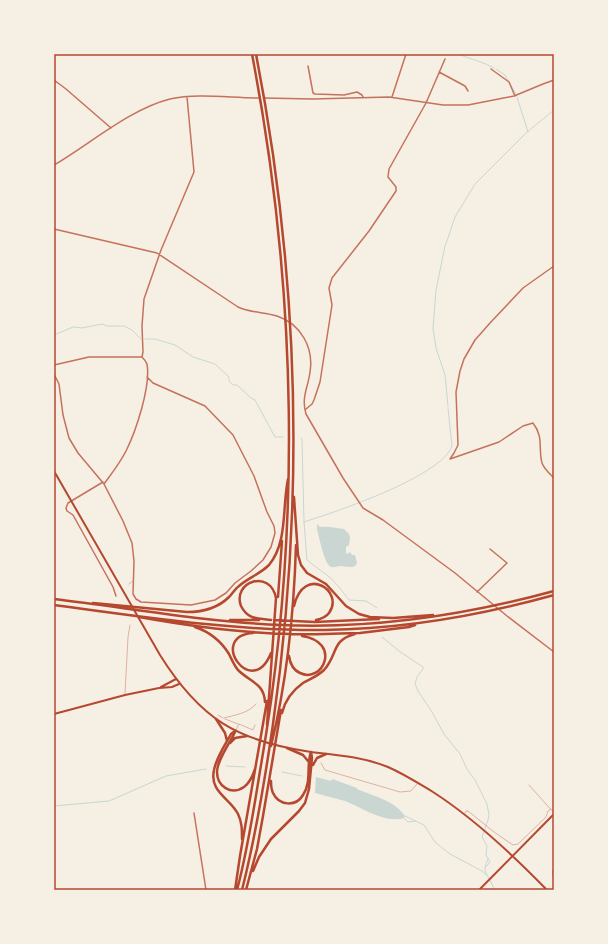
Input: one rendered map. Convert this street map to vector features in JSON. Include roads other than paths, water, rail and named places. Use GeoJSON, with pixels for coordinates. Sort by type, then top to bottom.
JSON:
{"type":"FeatureCollection","features":[{"type":"Feature","properties":{"kind":"highway"},"geometry":{"type":"LineString","coordinates":[[236,890],[254,806],[266,739],[280,639],[289,473],[287,345],[280,246],[269,153],[252,54]]}},
{"type":"Feature","properties":{"kind":"highway"},"geometry":{"type":"LineString","coordinates":[[242,890],[255,832],[272,740],[286,616],[293,486],[293,386],[287,280],[273,152],[256,54]]}},
{"type":"Feature","properties":{"kind":"highway"},"geometry":{"type":"LineString","coordinates":[[276,610],[282,528],[289,473]]}},
{"type":"Feature","properties":{"kind":"highway"},"geometry":{"type":"LineString","coordinates":[[293,486],[298,555],[299,562],[303,569],[326,584],[352,611],[370,617],[393,618]]}},
{"type":"Feature","properties":{"kind":"highway"},"geometry":{"type":"LineString","coordinates":[[277,736],[290,639],[295,570],[296,519]]}},
{"type":"Feature","properties":{"kind":"highway"},"geometry":{"type":"LineString","coordinates":[[76,602],[116,604],[187,612],[196,612],[214,608],[227,599],[240,585],[258,574],[269,564],[278,549],[282,528]]}},
{"type":"Feature","properties":{"kind":"highway"},"geometry":{"type":"LineString","coordinates":[[266,739],[272,647],[276,616],[275,592],[268,583],[258,581],[248,583],[243,589],[240,597],[240,601],[245,611],[251,616],[271,620]]}},
{"type":"Feature","properties":{"kind":"highway"},"geometry":{"type":"LineString","coordinates":[[292,612],[296,598],[302,588],[311,584],[320,585],[330,593],[333,602],[327,615],[319,620],[299,621]]}},
{"type":"Feature","properties":{"kind":"highway"},"geometry":{"type":"LineString","coordinates":[[54,599],[214,620],[283,625],[325,626],[400,622],[491,607],[554,591]]}},
{"type":"Feature","properties":{"kind":"highway"},"geometry":{"type":"LineString","coordinates":[[54,605],[249,628],[325,630],[366,629],[421,623],[503,609],[554,595]]}},
{"type":"Feature","properties":{"kind":"highway"},"geometry":{"type":"LineString","coordinates":[[115,613],[197,628],[209,633],[223,646],[238,670],[257,684],[262,690],[265,701],[264,714]]}},
{"type":"Feature","properties":{"kind":"highway"},"geometry":{"type":"LineString","coordinates":[[214,620],[358,621],[448,614]]}},
{"type":"Feature","properties":{"kind":"highway"},"geometry":{"type":"LineString","coordinates":[[167,622],[258,633],[296,635],[361,633],[409,627],[421,623]]}},
{"type":"Feature","properties":{"kind":"highway"},"geometry":{"type":"LineString","coordinates":[[258,633],[241,637],[235,643],[233,652],[235,660],[238,664],[249,670],[260,668],[267,662],[272,647]]}},
{"type":"Feature","properties":{"kind":"highway"},"geometry":{"type":"LineString","coordinates":[[246,890],[257,849],[284,704],[297,688],[318,675],[326,668],[342,639],[361,633]]}},
{"type":"Feature","properties":{"kind":"highway"},"geometry":{"type":"LineString","coordinates":[[289,648],[290,664],[301,674],[305,675],[316,673],[325,662],[325,652],[320,643],[314,639],[296,635]]}},
{"type":"Feature","properties":{"kind":"highway"},"geometry":{"type":"LineString","coordinates":[[240,856],[258,758],[270,675]]}},
{"type":"Feature","properties":{"kind":"highway"},"geometry":{"type":"LineString","coordinates":[[272,740],[283,690]]}},
{"type":"Feature","properties":{"kind":"highway"},"geometry":{"type":"LineString","coordinates":[[216,719],[225,732],[227,742]]}},
{"type":"Feature","properties":{"kind":"highway"},"geometry":{"type":"LineString","coordinates":[[235,731],[218,766],[217,773],[219,782],[227,789],[237,790],[244,787],[248,784],[253,774],[258,758]]}},
{"type":"Feature","properties":{"kind":"highway"},"geometry":{"type":"LineString","coordinates":[[235,731],[231,734],[215,766],[213,779],[215,787],[234,808],[240,819],[242,829],[236,890]]}},
{"type":"Feature","properties":{"kind":"highway"},"geometry":{"type":"LineString","coordinates":[[227,746],[235,738],[247,736]]}},
{"type":"Feature","properties":{"kind":"highway"},"geometry":{"type":"LineString","coordinates":[[287,748],[303,755],[309,766]]}},
{"type":"Feature","properties":{"kind":"highway"},"geometry":{"type":"LineString","coordinates":[[272,768],[271,788],[273,794],[280,801],[290,803],[296,802],[303,795],[306,788],[311,752]]}},
{"type":"Feature","properties":{"kind":"highway"},"geometry":{"type":"LineString","coordinates":[[249,880],[265,847],[276,832],[299,811],[305,803],[308,794],[311,769],[311,752]]}},
{"type":"Feature","properties":{"kind":"highway"},"geometry":{"type":"LineString","coordinates":[[311,769],[317,758],[326,754]]}},
{"type":"Feature","properties":{"kind":"main road"},"geometry":{"type":"LineString","coordinates":[[54,470],[143,626],[179,684],[193,700],[216,719],[235,731],[258,741],[287,748],[377,763],[395,770],[418,782],[484,830],[518,860],[547,890]]}},
{"type":"Feature","properties":{"kind":"main road"},"geometry":{"type":"LineString","coordinates":[[159,688],[176,679]]}},
{"type":"Feature","properties":{"kind":"main road"},"geometry":{"type":"LineString","coordinates":[[54,714],[125,695],[172,687],[179,684]]}},
{"type":"Feature","properties":{"kind":"main road"},"geometry":{"type":"LineString","coordinates":[[479,890],[554,813]]}},
{"type":"Feature","properties":{"kind":"main road"},"geometry":{"type":"LineString","coordinates":[[518,850],[518,860]]}},
{"type":"Feature","properties":{"kind":"street"},"geometry":{"type":"LineString","coordinates":[[392,97],[406,54]]}},
{"type":"Feature","properties":{"kind":"street"},"geometry":{"type":"LineString","coordinates":[[305,409],[309,407],[314,400],[320,382],[332,305],[329,285],[332,278],[369,230],[396,191],[396,187],[388,177],[389,168],[426,103],[445,59]]}},
{"type":"Feature","properties":{"kind":"street"},"geometry":{"type":"LineString","coordinates":[[308,66],[313,92],[315,94],[344,94],[357,92],[362,95],[363,98]]}},
{"type":"Feature","properties":{"kind":"street"},"geometry":{"type":"LineString","coordinates":[[491,69],[509,82],[515,96]]}},
{"type":"Feature","properties":{"kind":"street"},"geometry":{"type":"LineString","coordinates":[[439,72],[465,86],[468,91]]}},
{"type":"Feature","properties":{"kind":"street"},"geometry":{"type":"LineString","coordinates":[[54,80],[111,128]]}},
{"type":"Feature","properties":{"kind":"street"},"geometry":{"type":"LineString","coordinates":[[54,165],[111,128],[149,106],[170,99],[187,97],[392,97],[443,105],[468,105],[515,96],[554,80]]}},
{"type":"Feature","properties":{"kind":"street"},"geometry":{"type":"LineString","coordinates":[[116,596],[113,587],[73,515],[67,511],[66,505],[103,483],[126,450],[137,426],[145,394],[147,377],[146,362],[142,356],[144,299],[160,254],[194,172],[187,97]]}},
{"type":"Feature","properties":{"kind":"street"},"geometry":{"type":"LineString","coordinates":[[54,230],[160,254],[238,307],[249,311],[279,317],[296,328],[307,343],[311,357],[310,372],[304,397],[305,409],[312,426],[360,504],[455,573],[554,652]]}},
{"type":"Feature","properties":{"kind":"street"},"geometry":{"type":"LineString","coordinates":[[554,266],[523,288],[490,323],[464,358],[458,378],[456,392],[458,445],[450,459],[500,442],[524,426],[533,423],[541,438],[540,452],[543,464],[554,478]]}},
{"type":"Feature","properties":{"kind":"street"},"geometry":{"type":"LineString","coordinates":[[54,365],[90,357],[142,356]]}},
{"type":"Feature","properties":{"kind":"street"},"geometry":{"type":"LineString","coordinates":[[54,374],[59,384],[63,416],[69,438],[78,453],[103,483],[123,521],[132,543],[134,561],[132,594],[138,602],[191,605],[207,602],[222,596],[239,579],[264,560],[271,547],[275,533],[274,526],[267,512],[254,476],[233,435],[205,406],[153,383],[147,377]]}},
{"type":"Feature","properties":{"kind":"street"},"geometry":{"type":"LineString","coordinates":[[477,592],[507,563],[490,549]]}},
{"type":"Feature","properties":{"kind":"street"},"geometry":{"type":"LineString","coordinates":[[194,813],[206,890]]}},
{"type":"Feature","properties":{"kind":"street"},"geometry":{"type":"LineString","coordinates":[[554,869],[554,880]]}},
{"type":"Feature","properties":{"kind":"lane"},"geometry":{"type":"LineString","coordinates":[[129,584],[133,581]]}},
{"type":"Feature","properties":{"kind":"lane"},"geometry":{"type":"LineString","coordinates":[[125,695],[128,636],[130,625]]}},
{"type":"Feature","properties":{"kind":"lane"},"geometry":{"type":"LineString","coordinates":[[224,718],[249,710],[256,704]]}},
{"type":"Feature","properties":{"kind":"lane"},"geometry":{"type":"LineString","coordinates":[[218,715],[253,730],[255,725]]}},
{"type":"Feature","properties":{"kind":"lane"},"geometry":{"type":"LineString","coordinates":[[235,731],[239,724]]}},
{"type":"Feature","properties":{"kind":"lane"},"geometry":{"type":"LineString","coordinates":[[321,763],[325,770],[400,792],[411,791],[418,782]]}},
{"type":"Feature","properties":{"kind":"lane"},"geometry":{"type":"LineString","coordinates":[[529,785],[554,813]]}},
{"type":"Feature","properties":{"kind":"lane"},"geometry":{"type":"LineString","coordinates":[[464,814],[468,811],[509,843],[518,844],[546,817],[548,811],[551,809]]}},
{"type":"Feature","properties":{"kind":"waterway"},"geometry":{"type":"LineString","coordinates":[[458,54],[494,68]]}},
{"type":"Feature","properties":{"kind":"waterway"},"geometry":{"type":"LineString","coordinates":[[496,69],[505,75],[516,94]]}},
{"type":"Feature","properties":{"kind":"waterway"},"geometry":{"type":"LineString","coordinates":[[517,97],[528,132]]}},
{"type":"Feature","properties":{"kind":"waterway"},"geometry":{"type":"LineString","coordinates":[[448,406],[445,375],[436,348],[433,328],[436,290],[445,246],[455,217],[475,184],[527,132],[554,110]]}},
{"type":"Feature","properties":{"kind":"waterway"},"geometry":{"type":"LineString","coordinates":[[54,335],[73,327],[82,328],[102,324],[107,326],[124,326],[132,330],[141,339]]}},
{"type":"Feature","properties":{"kind":"waterway"},"geometry":{"type":"LineString","coordinates":[[145,339],[155,339],[175,345],[193,357],[215,364],[229,377],[229,381],[233,385],[237,385],[255,400],[275,437],[283,437]]}},
{"type":"Feature","properties":{"kind":"waterway"},"geometry":{"type":"LineString","coordinates":[[304,522],[362,502],[386,492],[429,470],[444,458],[452,446],[448,408]]}},
{"type":"Feature","properties":{"kind":"waterway"},"geometry":{"type":"LineString","coordinates":[[301,438],[307,560],[330,578],[349,600],[366,601],[377,608]]}},
{"type":"Feature","properties":{"kind":"waterway"},"geometry":{"type":"LineString","coordinates":[[382,637],[399,651],[423,667],[415,684],[418,691],[444,734],[460,754],[487,804],[489,815],[482,837],[487,846],[486,855],[490,862],[485,868],[485,871],[495,890]]}},
{"type":"Feature","properties":{"kind":"waterway"},"geometry":{"type":"LineString","coordinates":[[226,766],[245,767]]}},
{"type":"Feature","properties":{"kind":"waterway"},"geometry":{"type":"LineString","coordinates":[[54,806],[109,801],[166,776],[206,769]]}},
{"type":"Feature","properties":{"kind":"waterway"},"geometry":{"type":"LineString","coordinates":[[282,772],[302,776]]}},
{"type":"Feature","properties":{"kind":"waterway"},"geometry":{"type":"LineString","coordinates":[[405,816],[424,825],[435,842],[450,854],[482,871],[486,875]]}},
{"type":"Feature","properties":{"kind":"waterway"},"geometry":{"type":"LineString","coordinates":[[404,818],[408,822],[416,821]]}},
{"type":"Feature","properties":{"kind":"waterway"},"geometry":{"type":"LineString","coordinates":[[485,867],[488,859]]}}]}
